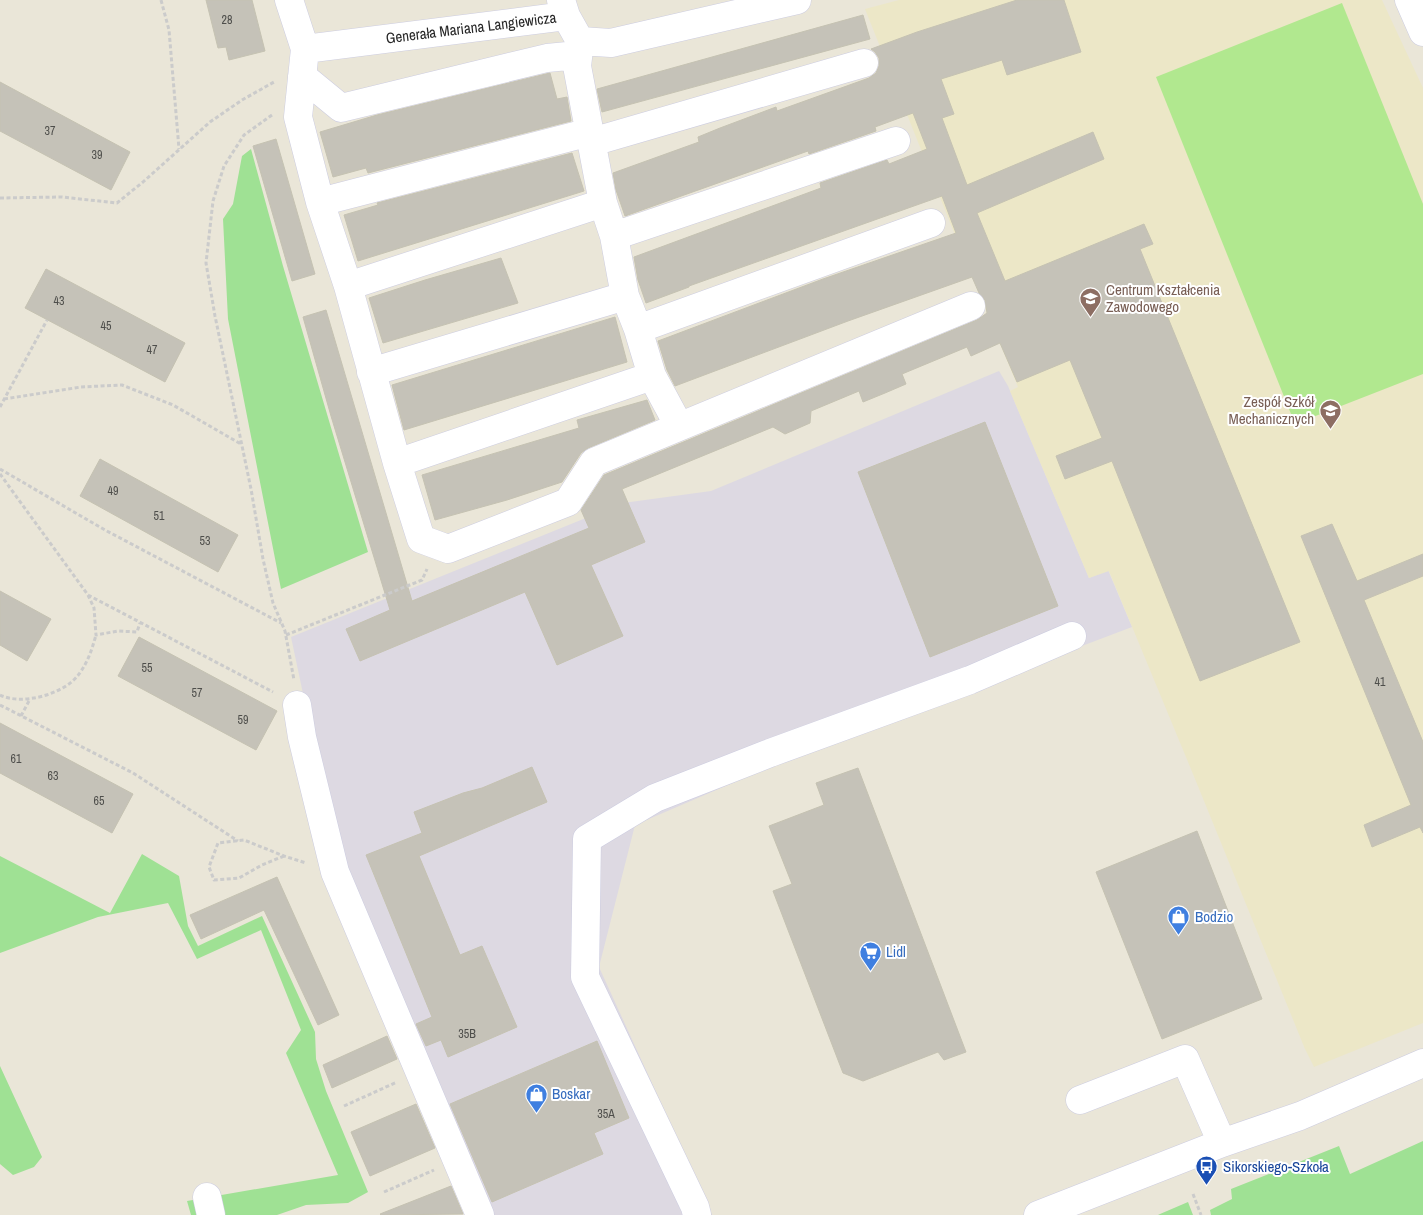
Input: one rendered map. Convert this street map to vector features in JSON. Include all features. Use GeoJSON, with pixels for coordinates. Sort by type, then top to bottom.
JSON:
{"type":"FeatureCollection","features":[{"type":"Feature","properties":{"kind":"street"},"geometry":{"type":"LineString","coordinates":[[289,0],[302,72],[298,117],[320,202],[348,286],[397,463],[421,539],[448,549],[568,502],[594,462],[971,306]]}},
{"type":"Feature","properties":{"kind":"street"},"geometry":{"type":"LineString","coordinates":[[302,72],[341,108],[547,58],[579,48],[611,43],[798,0]]}},
{"type":"Feature","properties":{"kind":"street"},"geometry":{"type":"LineString","coordinates":[[1409,0],[1423,32]]}},
{"type":"Feature","properties":{"kind":"street","name":"Generała Mariana Langiewicza"},"geometry":{"type":"LineString","coordinates":[[302,72],[564,8],[579,48]]}},
{"type":"Feature","properties":{"kind":"street"},"geometry":{"type":"LineString","coordinates":[[579,48],[577,66],[603,203],[614,236],[625,296],[652,376],[678,426]]}},
{"type":"Feature","properties":{"kind":"street"},"geometry":{"type":"LineString","coordinates":[[320,202],[591,137],[864,63]]}},
{"type":"Feature","properties":{"kind":"street"},"geometry":{"type":"LineString","coordinates":[[614,236],[896,141]]}},
{"type":"Feature","properties":{"kind":"street"},"geometry":{"type":"LineString","coordinates":[[348,286],[603,203]]}},
{"type":"Feature","properties":{"kind":"street"},"geometry":{"type":"LineString","coordinates":[[638,330],[931,223]]}},
{"type":"Feature","properties":{"kind":"street"},"geometry":{"type":"LineString","coordinates":[[372,372],[625,296]]}},
{"type":"Feature","properties":{"kind":"street"},"geometry":{"type":"LineString","coordinates":[[397,463],[652,376]]}},
{"type":"Feature","properties":{"kind":"street"},"geometry":{"type":"LineString","coordinates":[[697,1215],[585,977],[587,839],[655,798],[778,750],[970,680],[1072,636]]}},
{"type":"Feature","properties":{"kind":"street"},"geometry":{"type":"LineString","coordinates":[[297,705],[302,737],[335,872],[480,1215]]}},
{"type":"Feature","properties":{"kind":"street"},"geometry":{"type":"LineString","coordinates":[[1080,1100],[1185,1058],[1222,1143]]}},
{"type":"Feature","properties":{"kind":"street"},"geometry":{"type":"LineString","coordinates":[[1038,1215],[1222,1143],[1300,1116],[1423,1063]]}},
{"type":"Feature","properties":{"kind":"path"},"geometry":{"type":"LineString","coordinates":[[161,0],[169,30],[179,149]]}},
{"type":"Feature","properties":{"kind":"path"},"geometry":{"type":"LineString","coordinates":[[0,198],[62,197],[117,203],[210,122],[242,100],[302,72]]}},
{"type":"Feature","properties":{"kind":"path"},"geometry":{"type":"LineString","coordinates":[[297,705],[286,634],[273,603],[263,559],[206,263],[213,201],[224,166],[244,135],[302,72]]}},
{"type":"Feature","properties":{"kind":"path"},"geometry":{"type":"LineString","coordinates":[[0,407],[48,320]]}},
{"type":"Feature","properties":{"kind":"path"},"geometry":{"type":"LineString","coordinates":[[4,399],[81,387],[122,385],[173,405],[242,444]]}},
{"type":"Feature","properties":{"kind":"path"},"geometry":{"type":"LineString","coordinates":[[0,469],[105,530],[282,623]]}},
{"type":"Feature","properties":{"kind":"path"},"geometry":{"type":"LineString","coordinates":[[0,474],[88,596],[94,608],[96,634],[91,654],[79,676],[62,689],[31,698],[8,699],[0,695]]}},
{"type":"Feature","properties":{"kind":"path"},"geometry":{"type":"LineString","coordinates":[[286,634],[422,580],[436,544]]}},
{"type":"Feature","properties":{"kind":"path"},"geometry":{"type":"LineString","coordinates":[[88,596],[297,705]]}},
{"type":"Feature","properties":{"kind":"path"},"geometry":{"type":"LineString","coordinates":[[96,634],[118,631],[136,632],[140,623]]}},
{"type":"Feature","properties":{"kind":"path"},"geometry":{"type":"LineString","coordinates":[[21,716],[31,698]]}},
{"type":"Feature","properties":{"kind":"path"},"geometry":{"type":"LineString","coordinates":[[0,705],[133,773],[238,841]]}},
{"type":"Feature","properties":{"kind":"path"},"geometry":{"type":"LineString","coordinates":[[284,856],[262,865],[239,878],[214,880],[209,867],[218,843],[244,840],[284,856],[335,872]]}},
{"type":"Feature","properties":{"kind":"path"},"geometry":{"type":"LineString","coordinates":[[344,1106],[420,1072]]}},
{"type":"Feature","properties":{"kind":"path"},"geometry":{"type":"LineString","coordinates":[[384,1192],[457,1159]]}},
{"type":"Feature","properties":{"kind":"path"},"geometry":{"type":"LineString","coordinates":[[1193,1194],[1201,1215]]}},
{"type":"Feature","properties":{"kind":"shaded area","name":"Zespół Szkół Mechanicznych"},"geometry":{"type":"Polygon","coordinates":[[[899,0],[1382,0],[1423,88],[1423,1023],[1314,1067],[1109,571],[1089,578],[1010,391],[1018,387],[865,9],[899,0]]]}},
{"type":"Feature","properties":{"kind":"shaded area"},"geometry":{"type":"Polygon","coordinates":[[[999,371],[1008,386],[1089,578],[1108,570],[1132,627],[826,743],[635,825],[599,967],[712,1215],[485,1215],[338,859],[291,637],[623,503],[711,491],[999,371]]]}},
{"type":"Feature","properties":{"kind":"green space"},"geometry":{"type":"Polygon","coordinates":[[[1342,3],[1423,204],[1423,374],[1295,424],[1156,77],[1342,3]]]}},
{"type":"Feature","properties":{"kind":"green space"},"geometry":{"type":"Polygon","coordinates":[[[251,149],[283,266],[368,552],[281,589],[228,319],[223,219],[233,204],[242,156],[251,149]]]}},
{"type":"Feature","properties":{"kind":"green space"},"geometry":{"type":"Polygon","coordinates":[[[142,854],[179,876],[188,926],[198,946],[262,916],[315,1032],[316,1059],[326,1091],[368,1192],[348,1203],[306,1205],[277,1215],[191,1215],[187,1201],[338,1175],[286,1053],[301,1030],[261,930],[197,959],[168,903],[98,917],[0,953],[0,856],[110,913],[142,854]]]}},
{"type":"Feature","properties":{"kind":"green space"},"geometry":{"type":"Polygon","coordinates":[[[0,1066],[42,1157],[34,1167],[13,1175],[0,1164],[0,1066]]]}},
{"type":"Feature","properties":{"kind":"green space"},"geometry":{"type":"Polygon","coordinates":[[[1423,1141],[1423,1215],[1211,1215],[1210,1210],[1232,1199],[1231,1189],[1339,1146],[1350,1174],[1423,1141]]]}},
{"type":"Feature","properties":{"kind":"green space"},"geometry":{"type":"Polygon","coordinates":[[[1188,1202],[1193,1215],[1158,1215],[1160,1214],[1188,1202]]]}},
{"type":"Feature","properties":{"kind":"building"},"geometry":{"type":"Polygon","coordinates":[[[206,0],[252,0],[265,51],[229,60],[226,47],[218,48],[206,0]]]}},
{"type":"Feature","properties":{"kind":"building"},"geometry":{"type":"Polygon","coordinates":[[[1017,0],[1064,0],[1081,52],[1007,75],[1002,60],[941,79],[954,114],[942,118],[967,185],[1093,132],[1104,159],[977,213],[1005,281],[1144,224],[1153,244],[1140,249],[1300,642],[1200,681],[1112,461],[1065,479],[1056,456],[1102,438],[1070,360],[1017,382],[1000,343],[971,356],[967,347],[902,374],[906,384],[885,393],[863,402],[859,391],[811,411],[810,423],[785,434],[773,427],[622,489],[645,542],[591,565],[623,636],[557,665],[525,592],[360,661],[346,629],[390,610],[303,317],[326,310],[412,601],[589,528],[581,510],[604,475],[977,320],[987,313],[985,300],[979,293],[972,277],[675,386],[667,370],[658,341],[823,279],[956,233],[942,196],[646,303],[638,280],[634,257],[821,188],[820,183],[887,160],[889,164],[927,149],[913,113],[875,127],[876,131],[809,154],[808,151],[625,216],[616,190],[613,173],[699,142],[698,137],[776,107],[777,111],[869,78],[876,73],[879,66],[879,58],[871,49],[1017,0]]]}},
{"type":"Feature","properties":{"kind":"building"},"geometry":{"type":"Polygon","coordinates":[[[863,15],[870,39],[602,112],[597,89],[863,15]]]}},
{"type":"Feature","properties":{"kind":"building"},"geometry":{"type":"Polygon","coordinates":[[[550,73],[557,99],[567,97],[571,121],[368,173],[366,168],[333,177],[320,132],[377,115],[550,73]]]}},
{"type":"Feature","properties":{"kind":"building"},"geometry":{"type":"Polygon","coordinates":[[[0,82],[130,152],[111,190],[0,131],[0,82]]]}},
{"type":"Feature","properties":{"kind":"building"},"geometry":{"type":"Polygon","coordinates":[[[276,139],[315,274],[292,281],[253,146],[276,139]]]}},
{"type":"Feature","properties":{"kind":"building"},"geometry":{"type":"Polygon","coordinates":[[[572,153],[584,191],[358,261],[344,215],[378,205],[377,203],[572,153]]]}},
{"type":"Feature","properties":{"kind":"building"},"geometry":{"type":"Polygon","coordinates":[[[501,258],[518,303],[383,343],[369,298],[501,258]]]}},
{"type":"Feature","properties":{"kind":"building"},"geometry":{"type":"Polygon","coordinates":[[[46,269],[185,343],[165,382],[25,308],[46,269]]]}},
{"type":"Feature","properties":{"kind":"building"},"geometry":{"type":"Polygon","coordinates":[[[615,317],[627,362],[404,430],[392,385],[615,317]]]}},
{"type":"Feature","properties":{"kind":"building"},"geometry":{"type":"Polygon","coordinates":[[[647,400],[655,420],[588,448],[581,453],[562,482],[435,520],[422,475],[579,428],[577,420],[647,400]]]}},
{"type":"Feature","properties":{"kind":"building"},"geometry":{"type":"Polygon","coordinates":[[[985,422],[1058,606],[930,657],[858,472],[985,422]]]}},
{"type":"Feature","properties":{"kind":"building"},"geometry":{"type":"Polygon","coordinates":[[[100,459],[238,535],[218,572],[80,496],[100,459]]]}},
{"type":"Feature","properties":{"kind":"building"},"geometry":{"type":"Polygon","coordinates":[[[1332,524],[1357,581],[1423,554],[1423,576],[1364,600],[1423,742],[1423,833],[1420,827],[1372,847],[1364,825],[1411,805],[1301,536],[1332,524]]]}},
{"type":"Feature","properties":{"kind":"building"},"geometry":{"type":"Polygon","coordinates":[[[0,591],[51,619],[27,661],[0,645],[0,591]]]}},
{"type":"Feature","properties":{"kind":"building"},"geometry":{"type":"Polygon","coordinates":[[[139,637],[277,711],[256,750],[118,676],[139,637]]]}},
{"type":"Feature","properties":{"kind":"building"},"geometry":{"type":"Polygon","coordinates":[[[0,723],[133,794],[112,833],[0,773],[0,723]]]}},
{"type":"Feature","properties":{"kind":"building"},"geometry":{"type":"Polygon","coordinates":[[[532,767],[547,802],[419,856],[460,955],[482,946],[517,1027],[448,1057],[441,1040],[426,1046],[416,1024],[432,1017],[366,855],[422,833],[414,812],[463,793],[482,788],[532,767]]]}},
{"type":"Feature","properties":{"kind":"building","name":"Lidl"},"geometry":{"type":"Polygon","coordinates":[[[858,768],[966,1052],[944,1060],[938,1052],[863,1081],[843,1073],[773,891],[792,884],[769,826],[824,805],[816,783],[858,768]]]}},
{"type":"Feature","properties":{"kind":"building","name":"Bodzio"},"geometry":{"type":"Polygon","coordinates":[[[1197,831],[1262,999],[1162,1039],[1096,872],[1197,831]]]}},
{"type":"Feature","properties":{"kind":"building"},"geometry":{"type":"Polygon","coordinates":[[[277,877],[339,1015],[318,1025],[264,910],[201,939],[190,915],[277,877]]]}},
{"type":"Feature","properties":{"kind":"building"},"geometry":{"type":"Polygon","coordinates":[[[387,1036],[397,1059],[332,1088],[323,1065],[387,1036]]]}},
{"type":"Feature","properties":{"kind":"building","name":"Boskar"},"geometry":{"type":"Polygon","coordinates":[[[597,1041],[629,1118],[594,1133],[603,1154],[492,1202],[450,1104],[597,1041]]]}},
{"type":"Feature","properties":{"kind":"building"},"geometry":{"type":"Polygon","coordinates":[[[416,1104],[435,1148],[370,1176],[351,1132],[416,1104]]]}},
{"type":"Feature","properties":{"kind":"building"},"geometry":{"type":"Polygon","coordinates":[[[451,1186],[463,1214],[380,1214],[451,1186]]]}},
{"type":"Feature","properties":{"kind":"place","name":"Centrum Kształcenia Zawodowego"},"geometry":{"type":"Point","coordinates":[1090,318]}},
{"type":"Feature","properties":{"kind":"place","name":"Zespół Szkół Mechanicznych"},"geometry":{"type":"Point","coordinates":[1330,430]}},
{"type":"Feature","properties":{"kind":"place","name":"Bodzio"},"geometry":{"type":"Point","coordinates":[1179,936]}},
{"type":"Feature","properties":{"kind":"place","name":"Lidl"},"geometry":{"type":"Point","coordinates":[870,971]}},
{"type":"Feature","properties":{"kind":"place","name":"Boskar"},"geometry":{"type":"Point","coordinates":[536,1113]}},
{"type":"Feature","properties":{"kind":"place","name":"Sikorskiego-Szkoła"},"geometry":{"type":"Point","coordinates":[1207,1186]}}]}
